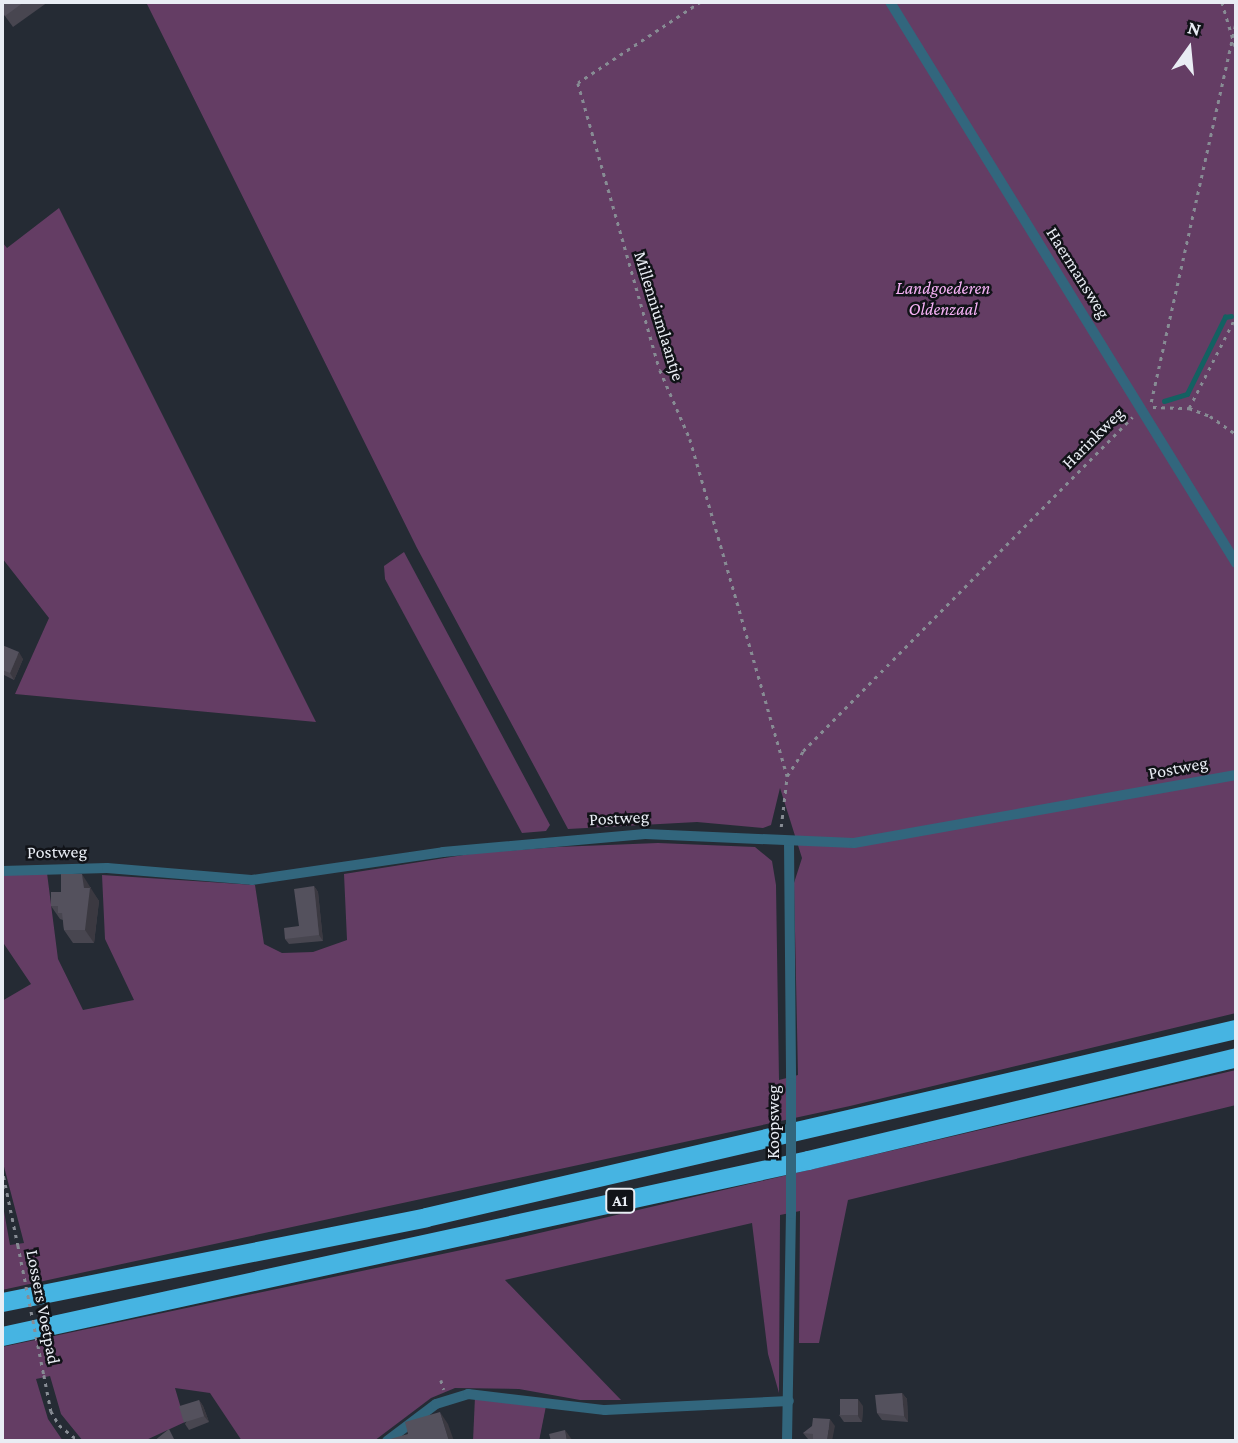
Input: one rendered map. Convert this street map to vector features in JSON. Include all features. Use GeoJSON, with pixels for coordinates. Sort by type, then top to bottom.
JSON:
{"type":"FeatureCollection","features":[{"type":"Feature","properties":{"kind":"highway","name":"A1"},"geometry":{"type":"LineString","coordinates":[[2,1302],[426,1217],[1236,1029]]}},
{"type":"Feature","properties":{"kind":"highway","name":"A1"},"geometry":{"type":"LineString","coordinates":[[2,1336],[808,1160],[1236,1057]]}},
{"type":"Feature","properties":{"kind":"street","name":"Haermansweg"},"geometry":{"type":"LineString","coordinates":[[890,2],[1144,406],[1236,563]]}},
{"type":"Feature","properties":{"kind":"street","name":"Postweg"},"geometry":{"type":"LineString","coordinates":[[2,871],[107,868],[252,880],[443,852],[578,838],[697,833],[784,841],[893,839],[1236,775]]}},
{"type":"Feature","properties":{"kind":"street","name":"Koopsweg"},"geometry":{"type":"LineString","coordinates":[[784,841],[791,1083],[787,1441]]}},
{"type":"Feature","properties":{"kind":"street"},"geometry":{"type":"LineString","coordinates":[[387,1441],[436,1404],[468,1394],[605,1409],[789,1401]]}},
{"type":"Feature","properties":{"kind":"path","name":"Millenniumlaantje"},"geometry":{"type":"LineString","coordinates":[[701,2],[578,83],[660,370],[690,439],[787,776]]}},
{"type":"Feature","properties":{"kind":"path"},"geometry":{"type":"LineString","coordinates":[[1222,2],[1236,49]]}},
{"type":"Feature","properties":{"kind":"path","name":"Harinkweg"},"geometry":{"type":"LineString","coordinates":[[787,776],[823,727],[1144,406],[1153,401],[1236,23]]}},
{"type":"Feature","properties":{"kind":"path"},"geometry":{"type":"LineString","coordinates":[[1189,408],[1236,316]]}},
{"type":"Feature","properties":{"kind":"path"},"geometry":{"type":"LineString","coordinates":[[1144,406],[1161,410],[1189,408],[1210,416],[1236,434]]}},
{"type":"Feature","properties":{"kind":"path"},"geometry":{"type":"LineString","coordinates":[[784,841],[787,776]]}},
{"type":"Feature","properties":{"kind":"path","name":"Lossers Voetpad"},"geometry":{"type":"LineString","coordinates":[[2,1168],[51,1411],[59,1425],[79,1441]]}},
{"type":"Feature","properties":{"kind":"green space","name":"Landgoederen Oldenzaal"},"geometry":{"type":"Polygon","coordinates":[[[146,2],[1236,2],[1236,1013],[850,1106],[2,1290],[2,1200],[10,1245],[24,1243],[2,1159],[2,1001],[31,984],[2,941],[2,875],[47,873],[58,959],[83,1010],[134,1000],[105,939],[102,875],[255,885],[264,944],[282,953],[313,952],[347,940],[344,874],[476,853],[557,847],[658,843],[755,847],[772,861],[776,885],[779,1080],[798,1075],[794,883],[802,858],[780,788],[771,825],[763,828],[697,822],[568,829],[417,548],[146,2]]]}},
{"type":"Feature","properties":{"kind":"green space"},"geometry":{"type":"Polygon","coordinates":[[[59,208],[316,722],[15,694],[49,618],[2,558],[2,242],[7,248],[59,208]]]}},
{"type":"Feature","properties":{"kind":"green space"},"geometry":{"type":"Polygon","coordinates":[[[404,552],[550,825],[546,831],[522,833],[385,579],[384,566],[404,552]]]}},
{"type":"Feature","properties":{"kind":"green space"},"geometry":{"type":"Polygon","coordinates":[[[1236,1070],[1236,1105],[848,1200],[819,1343],[799,1343],[800,1211],[780,1215],[779,1393],[768,1354],[752,1223],[505,1280],[621,1400],[580,1400],[519,1389],[455,1388],[431,1398],[374,1441],[242,1441],[210,1393],[175,1388],[185,1422],[144,1441],[83,1441],[61,1414],[50,1376],[36,1379],[48,1419],[63,1441],[2,1441],[2,1347],[518,1238],[1236,1070]]]}},
{"type":"Feature","properties":{"kind":"green space"},"geometry":{"type":"Polygon","coordinates":[[[475,1397],[546,1406],[539,1441],[473,1441],[475,1397]]]}},
{"type":"Feature","properties":{"kind":"building"},"geometry":{"type":"Polygon","coordinates":[[[2,2],[24,2],[5,16],[2,2]]]}},
{"type":"Feature","properties":{"kind":"building"},"geometry":{"type":"Polygon","coordinates":[[[2,645],[19,652],[10,673],[2,670],[2,645]]]}},
{"type":"Feature","properties":{"kind":"building"},"geometry":{"type":"Polygon","coordinates":[[[61,874],[82,874],[84,888],[90,888],[85,930],[64,930],[62,913],[58,913],[58,906],[51,906],[51,892],[61,892],[61,874]]]}},
{"type":"Feature","properties":{"kind":"building"},"geometry":{"type":"Polygon","coordinates":[[[314,886],[319,935],[285,939],[284,928],[299,926],[294,889],[314,886]]]}},
{"type":"Feature","properties":{"kind":"building"},"geometry":{"type":"Polygon","coordinates":[[[902,1393],[904,1416],[877,1413],[875,1395],[902,1393]]]}},
{"type":"Feature","properties":{"kind":"building"},"geometry":{"type":"Polygon","coordinates":[[[840,1399],[858,1399],[858,1415],[840,1415],[840,1399]]]}},
{"type":"Feature","properties":{"kind":"building"},"geometry":{"type":"Polygon","coordinates":[[[199,1400],[204,1416],[184,1422],[179,1406],[199,1400]]]}},
{"type":"Feature","properties":{"kind":"building"},"geometry":{"type":"Polygon","coordinates":[[[440,1412],[449,1441],[383,1441],[408,1434],[405,1422],[440,1412]]]}},
{"type":"Feature","properties":{"kind":"building"},"geometry":{"type":"Polygon","coordinates":[[[813,1418],[830,1419],[827,1441],[813,1441],[813,1434],[803,1433],[812,1426],[813,1418]]]}},
{"type":"Feature","properties":{"kind":"building"},"geometry":{"type":"Polygon","coordinates":[[[169,1429],[175,1441],[154,1441],[169,1429]]]}},
{"type":"Feature","properties":{"kind":"building"},"geometry":{"type":"Polygon","coordinates":[[[565,1430],[567,1441],[551,1441],[549,1434],[565,1430]]]}},
{"type":"Feature","properties":{"kind":"waterway"},"geometry":{"type":"LineString","coordinates":[[1164,401],[1187,394],[1225,317],[1231,316]]}}]}
